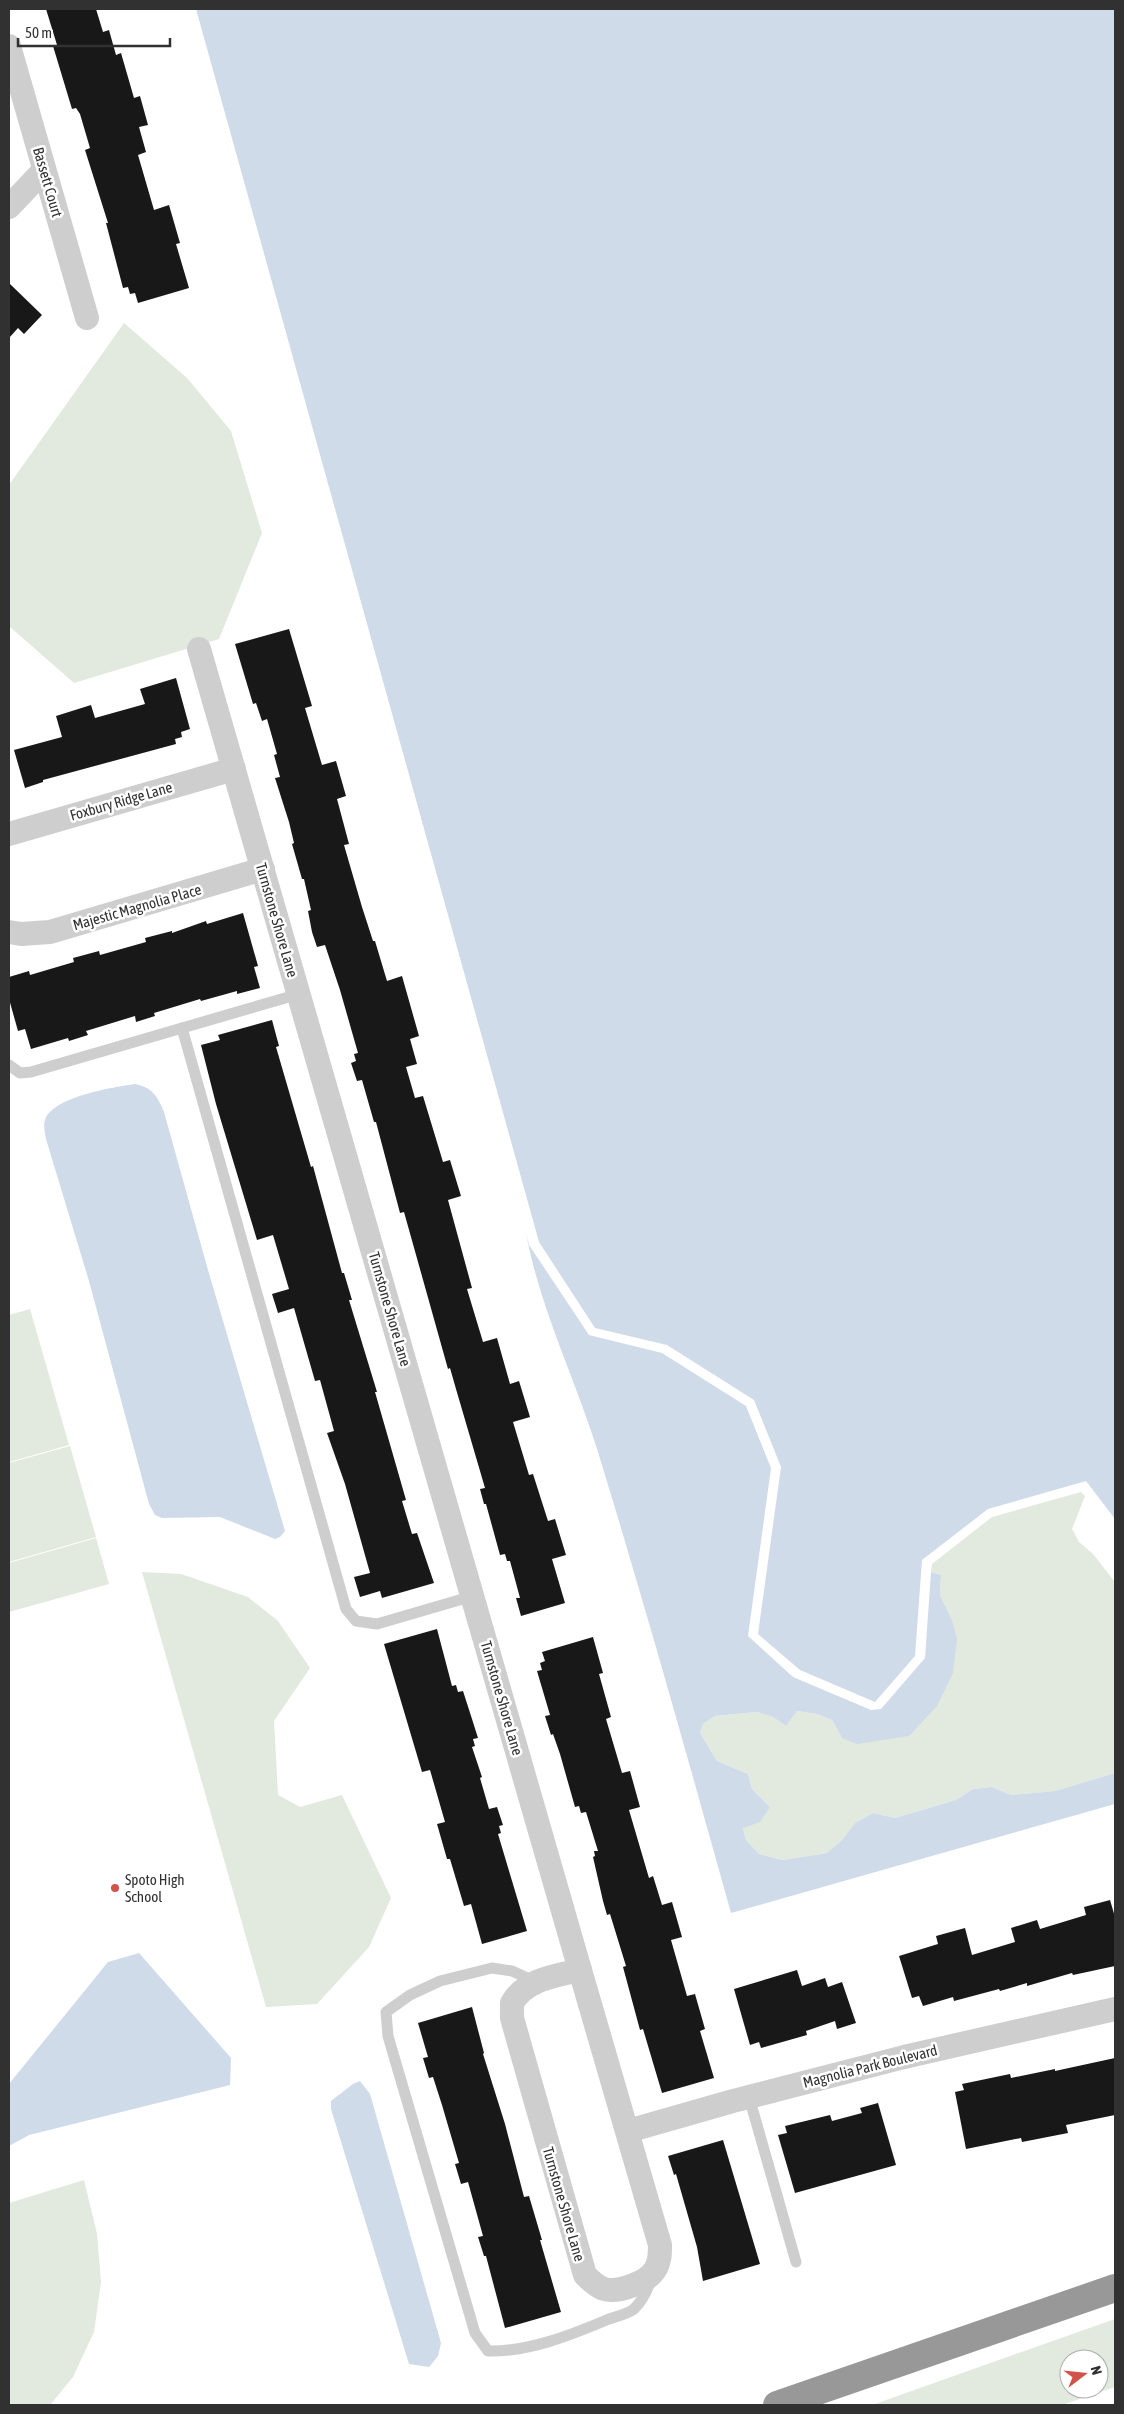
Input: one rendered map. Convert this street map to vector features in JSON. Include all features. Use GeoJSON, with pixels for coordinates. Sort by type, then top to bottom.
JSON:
{"type":"FeatureCollection","features":[{"type":"Feature","properties":{"kind":"highway"},"geometry":{"type":"LineString","coordinates":[[777,2405],[1115,2288]]}},
{"type":"Feature","properties":{"kind":"street","name":"Bassett Court"},"geometry":{"type":"LineString","coordinates":[[9,46],[87,318]]}},
{"type":"Feature","properties":{"kind":"street"},"geometry":{"type":"LineString","coordinates":[[9,206],[44,170]]}},
{"type":"Feature","properties":{"kind":"street","name":"Turnstone Shore Lane"},"geometry":{"type":"LineString","coordinates":[[199,649],[660,2245],[659,2262],[653,2273],[640,2282],[615,2289],[604,2289],[585,2275],[512,2018],[512,2003],[516,1995],[536,1982],[580,1970]]}},
{"type":"Feature","properties":{"kind":"street","name":"Foxbury Ridge Lane"},"geometry":{"type":"LineString","coordinates":[[9,834],[234,769]]}},
{"type":"Feature","properties":{"kind":"street","name":"Majestic Magnolia Place"},"geometry":{"type":"LineString","coordinates":[[9,932],[21,934],[50,932],[263,870]]}},
{"type":"Feature","properties":{"kind":"street","name":"Magnolia Park Boulevard"},"geometry":{"type":"LineString","coordinates":[[628,2131],[749,2097],[904,2057],[1115,2008]]}},
{"type":"Feature","properties":{"kind":"lane"},"geometry":{"type":"LineString","coordinates":[[9,1065],[15,1071],[26,1073],[299,994]]}},
{"type":"Feature","properties":{"kind":"lane"},"geometry":{"type":"LineString","coordinates":[[182,1028],[346,1609],[356,1621],[377,1624],[472,1596]]}},
{"type":"Feature","properties":{"kind":"lane"},"geometry":{"type":"LineString","coordinates":[[536,1982],[512,1971],[492,1968],[440,1981],[410,1995],[386,2012],[388,2036],[475,2333],[488,2351],[505,2351],[529,2347],[583,2330],[634,2309],[647,2291],[653,2273]]}},
{"type":"Feature","properties":{"kind":"lane"},"geometry":{"type":"LineString","coordinates":[[749,2097],[796,2262]]}},
{"type":"Feature","properties":{"kind":"shaded area"},"geometry":{"type":"Polygon","coordinates":[[[124,323],[187,378],[231,431],[262,533],[219,639],[74,683],[9,626],[9,485],[124,323]]]}},
{"type":"Feature","properties":{"kind":"shaded area"},"geometry":{"type":"Polygon","coordinates":[[[30,1309],[69,1445],[9,1462],[9,1315],[30,1309]]]}},
{"type":"Feature","properties":{"kind":"shaded area"},"geometry":{"type":"Polygon","coordinates":[[[70,1446],[96,1537],[9,1562],[9,1463],[70,1446]]]}},
{"type":"Feature","properties":{"kind":"shaded area"},"geometry":{"type":"Polygon","coordinates":[[[1081,1492],[1085,1496],[1072,1529],[1079,1542],[1093,1554],[1115,1582],[1115,1773],[1055,1791],[1011,1795],[992,1787],[973,1789],[956,1800],[895,1818],[873,1813],[855,1823],[842,1840],[827,1853],[782,1860],[759,1854],[746,1840],[743,1828],[770,1807],[752,1789],[748,1774],[717,1761],[700,1733],[703,1724],[715,1716],[757,1712],[773,1717],[786,1726],[797,1711],[817,1714],[832,1720],[842,1738],[909,1736],[952,1620],[940,1595],[941,1575],[931,1572],[932,1564],[992,1517],[1081,1492]]]}},
{"type":"Feature","properties":{"kind":"shaded area"},"geometry":{"type":"Polygon","coordinates":[[[96,1538],[109,1584],[9,1612],[9,1563],[96,1538]]]}},
{"type":"Feature","properties":{"kind":"shaded area"},"geometry":{"type":"Polygon","coordinates":[[[142,1572],[181,1574],[248,1597],[278,1621],[310,1668],[274,1721],[278,1795],[300,1807],[342,1795],[391,1898],[369,1947],[317,2004],[266,2007],[142,1572]]]}},
{"type":"Feature","properties":{"kind":"shaded area"},"geometry":{"type":"Polygon","coordinates":[[[84,2180],[97,2234],[101,2282],[94,2332],[73,2377],[50,2405],[9,2405],[9,2203],[84,2180]]]}},
{"type":"Feature","properties":{"kind":"shaded area"},"geometry":{"type":"Polygon","coordinates":[[[1115,2319],[1115,2387],[1109,2389],[1109,2349],[1059,2349],[1059,2399],[1080,2399],[1062,2405],[872,2405],[1115,2319]]]}},
{"type":"Feature","properties":{"kind":"water"},"geometry":{"type":"Polygon","coordinates":[[[196,9],[1115,9],[1115,1519],[1086,1481],[988,1509],[922,1560],[915,1656],[875,1702],[800,1670],[758,1634],[781,1467],[754,1400],[667,1345],[595,1328],[539,1242],[196,9]]]}},
{"type":"Feature","properties":{"kind":"water"},"geometry":{"type":"Polygon","coordinates":[[[135,1084],[150,1090],[164,1112],[208,1270],[285,1531],[280,1537],[275,1539],[220,1517],[162,1518],[155,1515],[149,1504],[89,1281],[44,1127],[45,1120],[50,1112],[71,1099],[85,1094],[135,1084]]]}},
{"type":"Feature","properties":{"kind":"water"},"geometry":{"type":"Polygon","coordinates":[[[526,1233],[529,1245],[589,1335],[662,1353],[746,1406],[771,1468],[748,1636],[793,1677],[871,1710],[881,1709],[925,1658],[931,1572],[941,1575],[940,1595],[952,1620],[957,1639],[953,1673],[937,1706],[909,1736],[857,1744],[842,1738],[832,1720],[817,1714],[797,1711],[786,1726],[773,1717],[757,1712],[715,1716],[703,1724],[700,1733],[717,1761],[748,1774],[752,1789],[770,1807],[760,1822],[743,1828],[746,1840],[759,1854],[782,1860],[827,1853],[842,1840],[855,1823],[873,1813],[895,1818],[956,1800],[973,1789],[992,1787],[1011,1795],[1055,1791],[1115,1773],[1115,1804],[731,1913],[666,1682],[598,1452],[540,1289],[532,1261],[526,1233]]]}},
{"type":"Feature","properties":{"kind":"water"},"geometry":{"type":"Polygon","coordinates":[[[139,1953],[231,2058],[230,2085],[29,2135],[9,2146],[9,2084],[108,1962],[139,1953]]]}},
{"type":"Feature","properties":{"kind":"water"},"geometry":{"type":"Polygon","coordinates":[[[360,2081],[370,2094],[441,2343],[438,2356],[429,2367],[409,2364],[331,2109],[331,2101],[353,2084],[360,2081]]]}},
{"type":"Feature","properties":{"kind":"building"},"geometry":{"type":"Polygon","coordinates":[[[46,9],[96,9],[103,32],[109,30],[116,55],[121,53],[134,98],[140,96],[148,125],[139,127],[146,152],[138,155],[154,210],[169,205],[180,243],[176,244],[189,288],[138,303],[135,293],[130,294],[128,287],[123,288],[106,223],[108,223],[85,150],[90,148],[80,114],[76,108],[72,109],[53,46],[57,45],[46,9]]]}},
{"type":"Feature","properties":{"kind":"building"},"geometry":{"type":"Polygon","coordinates":[[[9,283],[42,315],[24,334],[18,328],[9,338],[9,283]]]}},
{"type":"Feature","properties":{"kind":"building"},"geometry":{"type":"Polygon","coordinates":[[[289,629],[312,706],[305,708],[322,765],[336,761],[346,796],[337,799],[349,844],[344,845],[362,907],[387,981],[402,976],[419,1036],[410,1039],[417,1064],[406,1067],[415,1098],[423,1096],[443,1162],[450,1160],[461,1196],[448,1200],[472,1288],[467,1289],[483,1342],[497,1338],[510,1384],[519,1381],[530,1417],[513,1422],[529,1475],[533,1474],[548,1521],[555,1519],[566,1555],[552,1559],[565,1603],[521,1616],[516,1598],[520,1598],[510,1561],[507,1561],[505,1554],[500,1555],[486,1504],[484,1504],[480,1489],[485,1488],[450,1368],[448,1369],[404,1212],[400,1213],[376,1122],[374,1122],[362,1080],[357,1081],[351,1063],[356,1061],[354,1054],[358,1053],[340,990],[325,945],[317,947],[312,932],[308,911],[311,910],[304,879],[302,879],[292,844],[294,843],[289,822],[275,778],[280,777],[274,755],[277,754],[267,719],[262,721],[256,703],[253,704],[235,644],[289,629]]]}},
{"type":"Feature","properties":{"kind":"building"},"geometry":{"type":"Polygon","coordinates":[[[176,678],[190,729],[181,732],[182,737],[175,739],[176,744],[43,780],[43,782],[25,788],[14,750],[62,737],[56,716],[91,705],[95,718],[145,704],[140,689],[176,678]]]}},
{"type":"Feature","properties":{"kind":"building"},"geometry":{"type":"Polygon","coordinates":[[[243,913],[258,966],[254,967],[260,988],[237,994],[237,991],[201,1001],[200,999],[154,1013],[155,1016],[136,1022],[135,1016],[86,1031],[88,1035],[69,1041],[68,1038],[31,1049],[25,1029],[18,1031],[9,999],[9,977],[29,971],[30,975],[74,962],[73,958],[99,951],[100,955],[146,942],[145,938],[172,931],[172,933],[206,921],[207,924],[243,913]]]}},
{"type":"Feature","properties":{"kind":"building"},"geometry":{"type":"Polygon","coordinates":[[[272,1020],[279,1046],[276,1047],[311,1167],[313,1166],[342,1273],[344,1273],[352,1300],[349,1300],[377,1392],[375,1392],[406,1500],[402,1501],[412,1534],[417,1533],[434,1583],[382,1598],[380,1591],[360,1597],[354,1577],[370,1573],[345,1484],[327,1433],[334,1431],[320,1380],[315,1381],[294,1308],[278,1313],[272,1294],[289,1289],[273,1235],[257,1240],[216,1104],[201,1045],[220,1040],[218,1035],[272,1020]]]}},
{"type":"Feature","properties":{"kind":"building"},"geometry":{"type":"Polygon","coordinates":[[[437,1629],[452,1686],[456,1685],[458,1692],[463,1691],[478,1738],[473,1739],[475,1746],[472,1747],[482,1777],[480,1778],[489,1809],[497,1807],[503,1825],[499,1826],[501,1833],[498,1834],[527,1931],[482,1944],[471,1904],[464,1906],[450,1859],[447,1859],[437,1824],[445,1822],[430,1770],[422,1772],[384,1644],[437,1629]]]}},
{"type":"Feature","properties":{"kind":"building"},"geometry":{"type":"Polygon","coordinates":[[[593,1637],[603,1673],[599,1674],[611,1717],[606,1719],[622,1773],[630,1771],[640,1807],[629,1810],[649,1878],[653,1876],[662,1905],[672,1902],[682,1937],[671,1940],[687,1996],[695,1994],[705,2029],[700,2031],[714,2078],[662,2093],[643,2029],[640,2030],[623,1967],[626,1966],[610,1914],[607,1915],[603,1901],[593,1857],[595,1856],[594,1851],[598,1851],[586,1812],[581,1813],[579,1806],[575,1807],[560,1754],[545,1716],[550,1715],[537,1671],[542,1670],[540,1663],[545,1661],[542,1652],[593,1637]]]}},
{"type":"Feature","properties":{"kind":"building"},"geometry":{"type":"Polygon","coordinates":[[[1110,1900],[1115,1917],[1115,1966],[1073,1975],[1072,1973],[1027,1986],[1027,1983],[954,2001],[953,1997],[923,2006],[919,1996],[912,1998],[899,1956],[938,1944],[936,1936],[965,1928],[972,1955],[1015,1942],[1011,1928],[1037,1920],[1040,1929],[1086,1915],[1084,1907],[1110,1900]]]}},
{"type":"Feature","properties":{"kind":"building"},"geometry":{"type":"Polygon","coordinates":[[[797,1970],[802,1986],[825,1978],[828,1987],[842,1982],[856,2023],[837,2029],[835,2021],[806,2031],[807,2035],[761,2048],[759,2042],[750,2045],[734,1989],[797,1970]]]}},
{"type":"Feature","properties":{"kind":"building"},"geometry":{"type":"Polygon","coordinates":[[[472,2007],[483,2054],[505,2124],[524,2197],[529,2196],[561,2312],[505,2328],[486,2256],[484,2256],[478,2237],[483,2236],[468,2182],[461,2184],[455,2164],[459,2163],[442,2105],[433,2077],[429,2078],[423,2058],[428,2057],[418,2023],[472,2007]]]}},
{"type":"Feature","properties":{"kind":"building"},"geometry":{"type":"Polygon","coordinates":[[[1115,2058],[1115,2115],[1066,2125],[1068,2133],[1022,2142],[1021,2138],[966,2149],[955,2092],[964,2090],[962,2084],[1010,2074],[1011,2078],[1055,2069],[1055,2071],[1115,2058]]]}},
{"type":"Feature","properties":{"kind":"building"},"geometry":{"type":"Polygon","coordinates":[[[878,2103],[896,2165],[795,2193],[778,2135],[787,2133],[785,2126],[830,2115],[832,2121],[862,2113],[860,2108],[878,2103]]]}},
{"type":"Feature","properties":{"kind":"building"},"geometry":{"type":"Polygon","coordinates":[[[723,2140],[760,2264],[703,2281],[697,2247],[676,2174],[674,2175],[668,2156],[723,2140]]]}},
{"type":"Feature","properties":{"kind":"place","name":"Spoto High School"},"geometry":{"type":"Point","coordinates":[115,1888]}}]}
